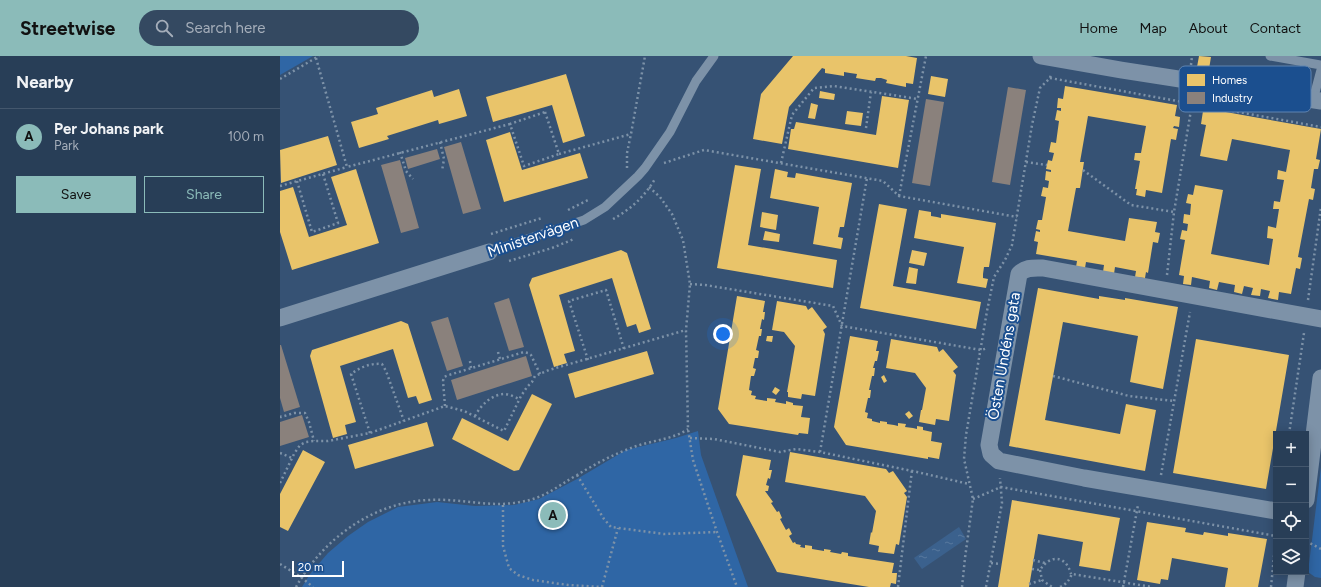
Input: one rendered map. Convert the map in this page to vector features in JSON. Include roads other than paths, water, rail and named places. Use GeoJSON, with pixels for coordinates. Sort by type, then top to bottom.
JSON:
{"type":"FeatureCollection","features":[{"type":"Feature","properties":{"kind":"street"},"geometry":{"type":"LineString","coordinates":[[1041,56],[1179,79]]}},
{"type":"Feature","properties":{"kind":"street","name":"Ministervägen"},"geometry":{"type":"LineString","coordinates":[[280,318],[486,244]]}},
{"type":"Feature","properties":{"kind":"street","name":"Östen Undéns gata"},"geometry":{"type":"LineString","coordinates":[[1273,510],[1141,488],[999,461],[991,454],[989,445],[1019,274],[1028,268],[1042,268],[1321,319]]}},
{"type":"Feature","properties":{"kind":"street"},"geometry":{"type":"LineString","coordinates":[[1309,476],[1321,378]]}},
{"type":"Feature","properties":{"kind":"street"},"geometry":{"type":"LineString","coordinates":[[1295,587],[1297,575]]}},
{"type":"Feature","properties":{"kind":"lane","name":"Ministervägen"},"geometry":{"type":"LineString","coordinates":[[486,244],[584,220],[605,207],[638,176],[670,132],[696,81],[714,56]]}},
{"type":"Feature","properties":{"kind":"lane"},"geometry":{"type":"LineString","coordinates":[[1270,56],[1321,65]]}},
{"type":"Feature","properties":{"kind":"lane"},"geometry":{"type":"LineString","coordinates":[[1317,101],[1321,70]]}},
{"type":"Feature","properties":{"kind":"water"},"geometry":{"type":"Polygon","coordinates":[[[959,527],[966,539],[922,569],[914,558],[959,527]]]}},
{"type":"Feature","properties":{"kind":"place","name":"Per Johans park"},"geometry":{"type":"Point","coordinates":[553,515]}}]}
